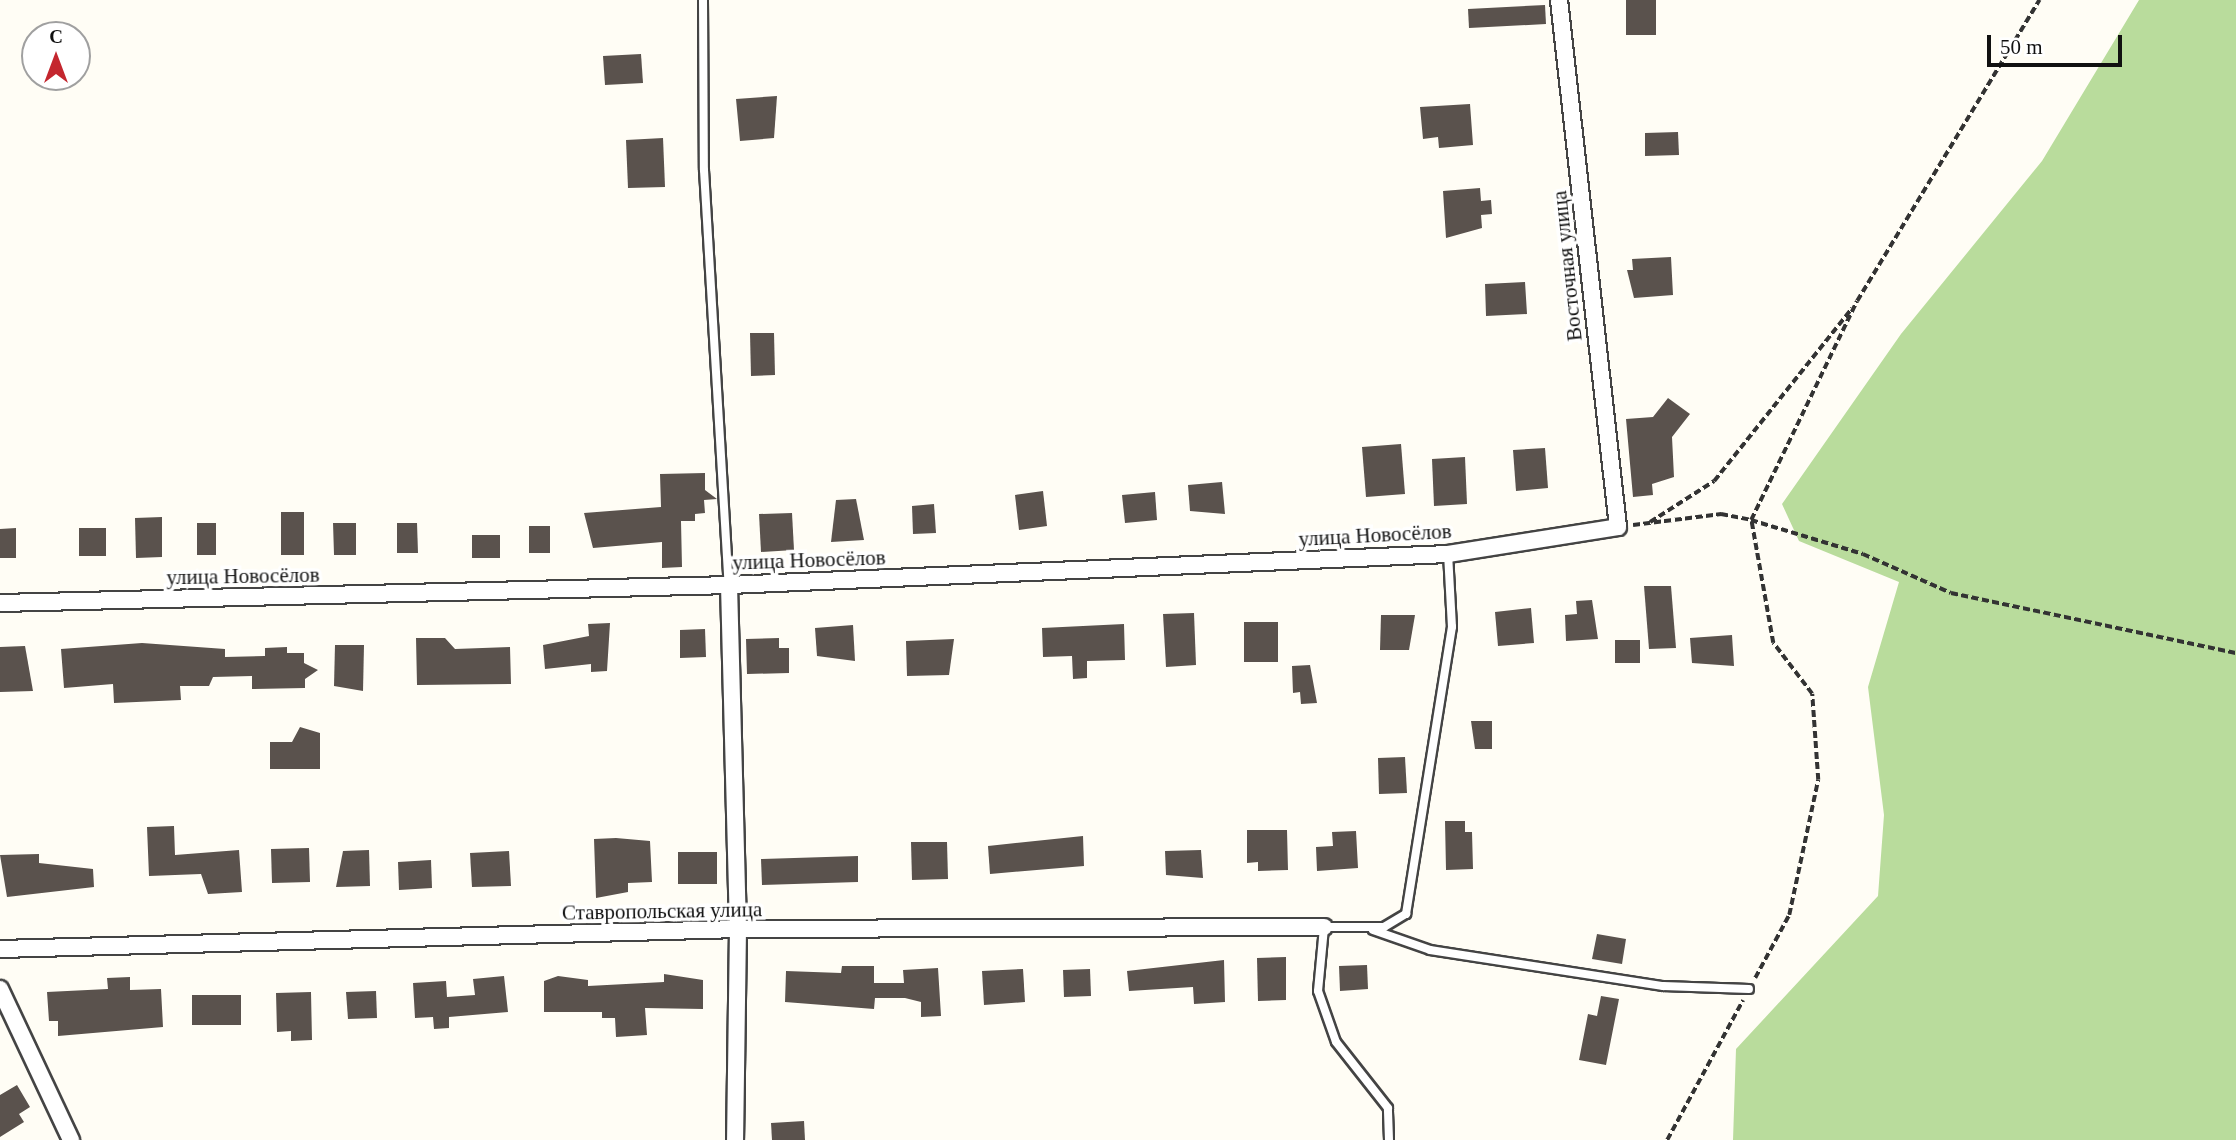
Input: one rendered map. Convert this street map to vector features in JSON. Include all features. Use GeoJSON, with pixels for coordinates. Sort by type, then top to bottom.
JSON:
{"type":"FeatureCollection","features":[{"type":"Feature","properties":{"kind":"street","name":"Восточная улица"},"geometry":{"type":"LineString","coordinates":[[1559,0],[1618,527]]}},
{"type":"Feature","properties":{"kind":"street","name":"улица Новосёлов"},"geometry":{"type":"LineString","coordinates":[[0,603],[729,585],[1448,554],[1618,527]]}},
{"type":"Feature","properties":{"kind":"street"},"geometry":{"type":"LineString","coordinates":[[729,585],[738,929],[735,1140]]}},
{"type":"Feature","properties":{"kind":"street","name":"Ставропольская улица"},"geometry":{"type":"LineString","coordinates":[[0,949],[738,929],[1324,927]]}},
{"type":"Feature","properties":{"kind":"street"},"geometry":{"type":"LineString","coordinates":[[0,989],[71,1140]]}},
{"type":"Feature","properties":{"kind":"lane"},"geometry":{"type":"LineString","coordinates":[[703,0],[704,170],[729,585]]}},
{"type":"Feature","properties":{"kind":"lane"},"geometry":{"type":"LineString","coordinates":[[1389,1140],[1388,1108],[1336,1042],[1318,991],[1324,927],[1384,927],[1406,914],[1416,869],[1452,627],[1448,554]]}},
{"type":"Feature","properties":{"kind":"lane"},"geometry":{"type":"LineString","coordinates":[[1366,927],[1430,950],[1663,986],[1749,989]]}},
{"type":"Feature","properties":{"kind":"path"},"geometry":{"type":"LineString","coordinates":[[1667,1140],[1789,915],[1818,780],[1812,694],[1773,643],[1751,520],[1857,301],[2039,0]]}},
{"type":"Feature","properties":{"kind":"path"},"geometry":{"type":"LineString","coordinates":[[1648,523],[1714,481],[1857,301]]}},
{"type":"Feature","properties":{"kind":"path"},"geometry":{"type":"LineString","coordinates":[[1618,527],[1721,514],[1751,520],[1863,554],[1951,593],[2236,653]]}},
{"type":"Feature","properties":{"kind":"green space"},"geometry":{"type":"Polygon","coordinates":[[[2139,0],[2236,0],[2236,1140],[1733,1140],[1736,1049],[1878,896],[1884,815],[1868,687],[1899,582],[1799,541],[1782,504],[1901,334],[2042,161],[2139,0]]]}},
{"type":"Feature","properties":{"kind":"building"},"geometry":{"type":"Polygon","coordinates":[[[1626,0],[1656,0],[1656,35],[1626,35],[1626,0]]]}},
{"type":"Feature","properties":{"kind":"building"},"geometry":{"type":"Polygon","coordinates":[[[1545,5],[1546,24],[1469,28],[1468,9],[1545,5]]]}},
{"type":"Feature","properties":{"kind":"building"},"geometry":{"type":"Polygon","coordinates":[[[641,54],[643,83],[605,85],[603,56],[641,54]]]}},
{"type":"Feature","properties":{"kind":"building"},"geometry":{"type":"Polygon","coordinates":[[[777,96],[774,138],[740,141],[736,99],[777,96]]]}},
{"type":"Feature","properties":{"kind":"building"},"geometry":{"type":"Polygon","coordinates":[[[1470,104],[1473,145],[1439,148],[1438,137],[1423,139],[1420,107],[1470,104]]]}},
{"type":"Feature","properties":{"kind":"building"},"geometry":{"type":"Polygon","coordinates":[[[1678,132],[1679,155],[1645,156],[1645,133],[1678,132]]]}},
{"type":"Feature","properties":{"kind":"building"},"geometry":{"type":"Polygon","coordinates":[[[663,138],[665,187],[628,188],[626,140],[663,138]]]}},
{"type":"Feature","properties":{"kind":"building"},"geometry":{"type":"Polygon","coordinates":[[[1480,188],[1481,201],[1491,200],[1492,214],[1481,215],[1482,228],[1446,238],[1443,191],[1480,188]]]}},
{"type":"Feature","properties":{"kind":"building"},"geometry":{"type":"Polygon","coordinates":[[[1671,257],[1673,295],[1634,298],[1627,270],[1633,270],[1632,259],[1671,257]]]}},
{"type":"Feature","properties":{"kind":"building"},"geometry":{"type":"Polygon","coordinates":[[[1525,282],[1527,314],[1486,316],[1485,284],[1525,282]]]}},
{"type":"Feature","properties":{"kind":"building"},"geometry":{"type":"Polygon","coordinates":[[[750,333],[774,333],[775,375],[751,376],[750,333]]]}},
{"type":"Feature","properties":{"kind":"building"},"geometry":{"type":"Polygon","coordinates":[[[1668,398],[1690,414],[1672,437],[1674,477],[1652,484],[1653,495],[1633,497],[1626,419],[1653,417],[1668,398]]]}},
{"type":"Feature","properties":{"kind":"building"},"geometry":{"type":"Polygon","coordinates":[[[1401,444],[1405,494],[1366,497],[1362,447],[1401,444]]]}},
{"type":"Feature","properties":{"kind":"building"},"geometry":{"type":"Polygon","coordinates":[[[1545,448],[1548,488],[1516,491],[1513,450],[1545,448]]]}},
{"type":"Feature","properties":{"kind":"building"},"geometry":{"type":"Polygon","coordinates":[[[1465,457],[1467,504],[1434,506],[1432,459],[1465,457]]]}},
{"type":"Feature","properties":{"kind":"building"},"geometry":{"type":"Polygon","coordinates":[[[705,473],[705,490],[717,499],[704,500],[705,513],[695,514],[695,521],[681,521],[682,567],[662,568],[662,542],[593,548],[584,513],[661,507],[660,474],[705,473]]]}},
{"type":"Feature","properties":{"kind":"building"},"geometry":{"type":"Polygon","coordinates":[[[1222,482],[1225,514],[1190,511],[1188,485],[1222,482]]]}},
{"type":"Feature","properties":{"kind":"building"},"geometry":{"type":"Polygon","coordinates":[[[1043,491],[1047,526],[1019,530],[1015,495],[1043,491]]]}},
{"type":"Feature","properties":{"kind":"building"},"geometry":{"type":"Polygon","coordinates":[[[1155,492],[1157,520],[1125,523],[1122,495],[1155,492]]]}},
{"type":"Feature","properties":{"kind":"building"},"geometry":{"type":"Polygon","coordinates":[[[856,499],[864,540],[831,542],[836,500],[856,499]]]}},
{"type":"Feature","properties":{"kind":"building"},"geometry":{"type":"Polygon","coordinates":[[[934,504],[936,533],[913,534],[912,506],[934,504]]]}},
{"type":"Feature","properties":{"kind":"building"},"geometry":{"type":"Polygon","coordinates":[[[281,512],[304,512],[304,555],[281,555],[281,512]]]}},
{"type":"Feature","properties":{"kind":"building"},"geometry":{"type":"Polygon","coordinates":[[[792,513],[794,550],[761,552],[759,514],[792,513]]]}},
{"type":"Feature","properties":{"kind":"building"},"geometry":{"type":"Polygon","coordinates":[[[162,517],[162,557],[136,558],[135,518],[162,517]]]}},
{"type":"Feature","properties":{"kind":"building"},"geometry":{"type":"Polygon","coordinates":[[[197,523],[216,523],[216,555],[197,555],[197,523]]]}},
{"type":"Feature","properties":{"kind":"building"},"geometry":{"type":"Polygon","coordinates":[[[333,523],[356,523],[356,555],[334,555],[333,523]]]}},
{"type":"Feature","properties":{"kind":"building"},"geometry":{"type":"Polygon","coordinates":[[[397,523],[417,523],[418,553],[397,553],[397,523]]]}},
{"type":"Feature","properties":{"kind":"building"},"geometry":{"type":"Polygon","coordinates":[[[529,526],[550,526],[550,553],[529,553],[529,526]]]}},
{"type":"Feature","properties":{"kind":"building"},"geometry":{"type":"Polygon","coordinates":[[[16,528],[16,558],[0,558],[0,529],[16,528]]]}},
{"type":"Feature","properties":{"kind":"building"},"geometry":{"type":"Polygon","coordinates":[[[79,528],[106,528],[106,556],[79,556],[79,528]]]}},
{"type":"Feature","properties":{"kind":"building"},"geometry":{"type":"Polygon","coordinates":[[[472,535],[500,535],[500,558],[472,558],[472,535]]]}},
{"type":"Feature","properties":{"kind":"building"},"geometry":{"type":"Polygon","coordinates":[[[1644,586],[1671,586],[1676,648],[1649,649],[1644,586]]]}},
{"type":"Feature","properties":{"kind":"building"},"geometry":{"type":"Polygon","coordinates":[[[1592,600],[1598,639],[1566,641],[1565,615],[1577,614],[1576,601],[1592,600]]]}},
{"type":"Feature","properties":{"kind":"building"},"geometry":{"type":"Polygon","coordinates":[[[1531,608],[1534,643],[1498,646],[1495,612],[1531,608]]]}},
{"type":"Feature","properties":{"kind":"building"},"geometry":{"type":"Polygon","coordinates":[[[1194,613],[1196,665],[1166,667],[1163,614],[1194,613]]]}},
{"type":"Feature","properties":{"kind":"building"},"geometry":{"type":"Polygon","coordinates":[[[1381,615],[1415,615],[1409,650],[1380,650],[1381,615]]]}},
{"type":"Feature","properties":{"kind":"building"},"geometry":{"type":"Polygon","coordinates":[[[1244,622],[1278,622],[1278,662],[1244,662],[1244,622]]]}},
{"type":"Feature","properties":{"kind":"building"},"geometry":{"type":"Polygon","coordinates":[[[610,623],[607,671],[591,672],[591,664],[545,669],[543,645],[589,636],[588,624],[610,623]]]}},
{"type":"Feature","properties":{"kind":"building"},"geometry":{"type":"Polygon","coordinates":[[[1124,624],[1125,660],[1087,661],[1087,678],[1073,679],[1072,656],[1043,657],[1042,628],[1124,624]]]}},
{"type":"Feature","properties":{"kind":"building"},"geometry":{"type":"Polygon","coordinates":[[[853,625],[855,661],[817,656],[815,628],[853,625]]]}},
{"type":"Feature","properties":{"kind":"building"},"geometry":{"type":"Polygon","coordinates":[[[705,629],[706,657],[680,658],[680,630],[705,629]]]}},
{"type":"Feature","properties":{"kind":"building"},"geometry":{"type":"Polygon","coordinates":[[[1732,635],[1734,666],[1692,663],[1690,638],[1732,635]]]}},
{"type":"Feature","properties":{"kind":"building"},"geometry":{"type":"Polygon","coordinates":[[[416,638],[445,638],[455,649],[510,647],[511,684],[417,685],[416,638]]]}},
{"type":"Feature","properties":{"kind":"building"},"geometry":{"type":"Polygon","coordinates":[[[779,638],[779,648],[789,648],[789,673],[747,674],[746,639],[779,638]]]}},
{"type":"Feature","properties":{"kind":"building"},"geometry":{"type":"Polygon","coordinates":[[[954,639],[949,675],[907,676],[906,641],[954,639]]]}},
{"type":"Feature","properties":{"kind":"building"},"geometry":{"type":"Polygon","coordinates":[[[1615,640],[1640,640],[1640,663],[1615,663],[1615,640]]]}},
{"type":"Feature","properties":{"kind":"building"},"geometry":{"type":"Polygon","coordinates":[[[142,643],[225,649],[225,657],[265,656],[265,648],[287,647],[287,653],[304,653],[304,663],[318,670],[305,679],[305,688],[252,689],[252,676],[213,677],[209,686],[180,686],[181,700],[114,703],[113,684],[64,688],[61,649],[142,643]]]}},
{"type":"Feature","properties":{"kind":"building"},"geometry":{"type":"Polygon","coordinates":[[[335,645],[364,645],[363,691],[334,686],[335,645]]]}},
{"type":"Feature","properties":{"kind":"building"},"geometry":{"type":"Polygon","coordinates":[[[25,646],[33,691],[0,692],[0,647],[25,646]]]}},
{"type":"Feature","properties":{"kind":"building"},"geometry":{"type":"Polygon","coordinates":[[[1310,665],[1317,703],[1301,704],[1300,692],[1293,693],[1292,666],[1310,665]]]}},
{"type":"Feature","properties":{"kind":"building"},"geometry":{"type":"Polygon","coordinates":[[[1471,721],[1492,721],[1492,749],[1475,749],[1471,721]]]}},
{"type":"Feature","properties":{"kind":"building"},"geometry":{"type":"Polygon","coordinates":[[[300,727],[320,733],[320,769],[270,769],[270,742],[292,742],[300,727]]]}},
{"type":"Feature","properties":{"kind":"building"},"geometry":{"type":"Polygon","coordinates":[[[1405,757],[1407,793],[1379,794],[1378,758],[1405,757]]]}},
{"type":"Feature","properties":{"kind":"building"},"geometry":{"type":"Polygon","coordinates":[[[1445,821],[1465,821],[1465,832],[1472,832],[1473,869],[1446,870],[1445,821]]]}},
{"type":"Feature","properties":{"kind":"building"},"geometry":{"type":"Polygon","coordinates":[[[174,826],[175,855],[239,850],[242,892],[208,894],[201,874],[149,876],[147,827],[174,826]]]}},
{"type":"Feature","properties":{"kind":"building"},"geometry":{"type":"Polygon","coordinates":[[[1247,830],[1287,830],[1288,870],[1258,871],[1258,862],[1247,863],[1247,830]]]}},
{"type":"Feature","properties":{"kind":"building"},"geometry":{"type":"Polygon","coordinates":[[[1356,831],[1358,868],[1317,871],[1316,847],[1333,846],[1332,832],[1356,831]]]}},
{"type":"Feature","properties":{"kind":"building"},"geometry":{"type":"Polygon","coordinates":[[[1083,836],[1084,866],[990,874],[988,846],[1083,836]]]}},
{"type":"Feature","properties":{"kind":"building"},"geometry":{"type":"Polygon","coordinates":[[[594,839],[650,841],[652,882],[628,883],[628,892],[596,898],[594,839]]]}},
{"type":"Feature","properties":{"kind":"building"},"geometry":{"type":"Polygon","coordinates":[[[911,842],[947,842],[948,879],[912,880],[911,842]]]}},
{"type":"Feature","properties":{"kind":"building"},"geometry":{"type":"Polygon","coordinates":[[[309,848],[310,882],[272,883],[271,849],[309,848]]]}},
{"type":"Feature","properties":{"kind":"building"},"geometry":{"type":"Polygon","coordinates":[[[369,850],[370,886],[336,887],[343,851],[369,850]]]}},
{"type":"Feature","properties":{"kind":"building"},"geometry":{"type":"Polygon","coordinates":[[[1201,850],[1203,878],[1166,875],[1165,851],[1201,850]]]}},
{"type":"Feature","properties":{"kind":"building"},"geometry":{"type":"Polygon","coordinates":[[[509,851],[511,886],[472,887],[470,853],[509,851]]]}},
{"type":"Feature","properties":{"kind":"building"},"geometry":{"type":"Polygon","coordinates":[[[678,852],[717,852],[717,884],[678,884],[678,852]]]}},
{"type":"Feature","properties":{"kind":"building"},"geometry":{"type":"Polygon","coordinates":[[[39,854],[39,863],[93,869],[94,887],[7,897],[0,855],[39,854]]]}},
{"type":"Feature","properties":{"kind":"building"},"geometry":{"type":"Polygon","coordinates":[[[858,856],[858,882],[762,885],[761,859],[858,856]]]}},
{"type":"Feature","properties":{"kind":"building"},"geometry":{"type":"Polygon","coordinates":[[[431,860],[432,888],[399,890],[398,862],[431,860]]]}},
{"type":"Feature","properties":{"kind":"building"},"geometry":{"type":"Polygon","coordinates":[[[1597,934],[1626,939],[1622,964],[1592,959],[1597,934]]]}},
{"type":"Feature","properties":{"kind":"building"},"geometry":{"type":"Polygon","coordinates":[[[1286,957],[1286,1000],[1258,1001],[1257,958],[1286,957]]]}},
{"type":"Feature","properties":{"kind":"building"},"geometry":{"type":"Polygon","coordinates":[[[1224,960],[1225,1002],[1194,1004],[1193,987],[1129,991],[1127,971],[1224,960]]]}},
{"type":"Feature","properties":{"kind":"building"},"geometry":{"type":"Polygon","coordinates":[[[1367,965],[1368,989],[1340,991],[1339,966],[1367,965]]]}},
{"type":"Feature","properties":{"kind":"building"},"geometry":{"type":"Polygon","coordinates":[[[842,966],[874,966],[874,983],[904,983],[903,970],[938,968],[941,1016],[921,1017],[921,1002],[905,998],[875,998],[874,1009],[785,1002],[786,971],[841,973],[842,966]]]}},
{"type":"Feature","properties":{"kind":"building"},"geometry":{"type":"Polygon","coordinates":[[[1023,969],[1025,1002],[984,1005],[982,971],[1023,969]]]}},
{"type":"Feature","properties":{"kind":"building"},"geometry":{"type":"Polygon","coordinates":[[[1090,969],[1091,996],[1064,997],[1063,970],[1090,969]]]}},
{"type":"Feature","properties":{"kind":"building"},"geometry":{"type":"Polygon","coordinates":[[[664,974],[703,980],[703,1009],[645,1008],[647,1035],[616,1037],[615,1018],[602,1018],[602,1012],[544,1012],[544,981],[558,976],[588,980],[588,986],[664,982],[664,974]]]}},
{"type":"Feature","properties":{"kind":"building"},"geometry":{"type":"Polygon","coordinates":[[[504,976],[508,1012],[449,1017],[449,1028],[434,1029],[433,1017],[415,1018],[413,983],[446,981],[447,997],[475,995],[473,979],[504,976]]]}},
{"type":"Feature","properties":{"kind":"building"},"geometry":{"type":"Polygon","coordinates":[[[130,977],[130,990],[161,989],[163,1027],[58,1036],[58,1021],[49,1021],[47,992],[108,989],[107,978],[130,977]]]}},
{"type":"Feature","properties":{"kind":"building"},"geometry":{"type":"Polygon","coordinates":[[[376,991],[377,1018],[348,1019],[346,992],[376,991]]]}},
{"type":"Feature","properties":{"kind":"building"},"geometry":{"type":"Polygon","coordinates":[[[311,992],[312,1040],[291,1041],[291,1031],[277,1032],[276,993],[311,992]]]}},
{"type":"Feature","properties":{"kind":"building"},"geometry":{"type":"Polygon","coordinates":[[[192,995],[241,995],[241,1025],[192,1025],[192,995]]]}},
{"type":"Feature","properties":{"kind":"building"},"geometry":{"type":"Polygon","coordinates":[[[1601,996],[1619,999],[1606,1065],[1579,1060],[1588,1014],[1597,1016],[1601,996]]]}},
{"type":"Feature","properties":{"kind":"building"},"geometry":{"type":"Polygon","coordinates":[[[17,1085],[30,1107],[19,1114],[24,1122],[0,1137],[0,1095],[17,1085]]]}},
{"type":"Feature","properties":{"kind":"building"},"geometry":{"type":"Polygon","coordinates":[[[804,1121],[805,1140],[772,1140],[771,1123],[804,1121]]]}}]}
